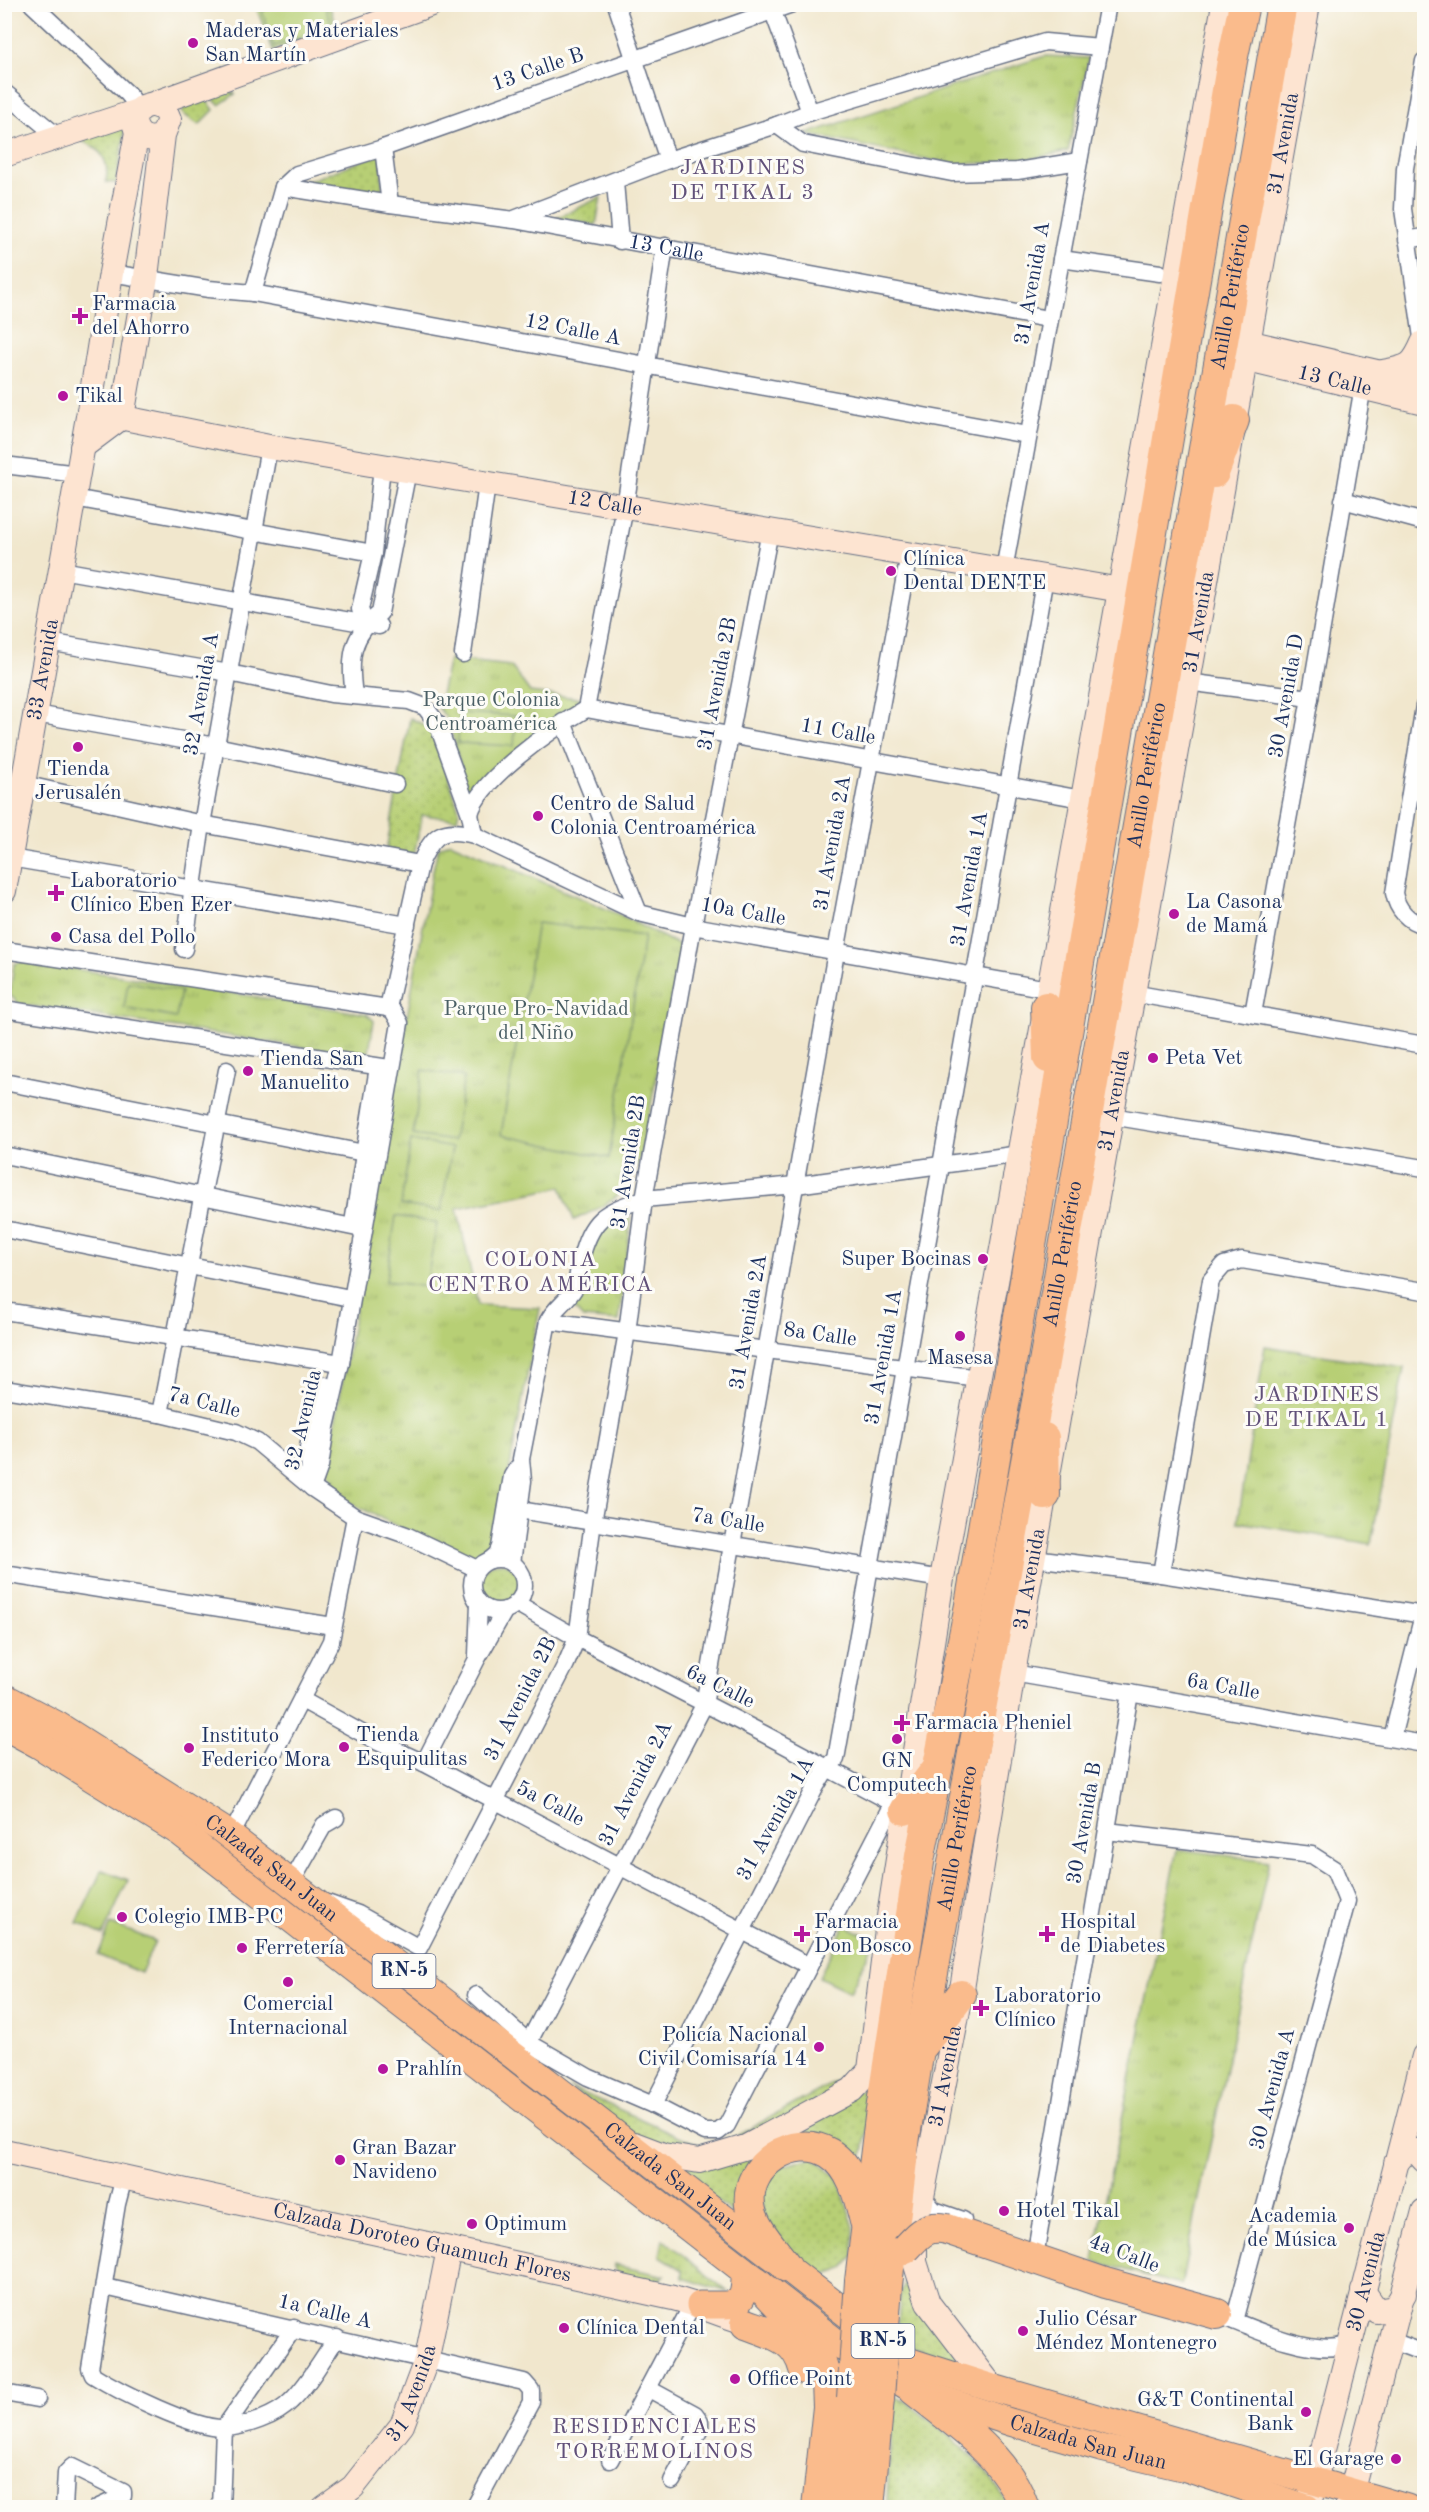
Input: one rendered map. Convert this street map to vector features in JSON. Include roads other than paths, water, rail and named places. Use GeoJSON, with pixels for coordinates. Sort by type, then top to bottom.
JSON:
{"type":"FeatureCollection","features":[{"type":"Feature","properties":{"kind":"highway"},"geometry":{"type":"LineString","coordinates":[[1230,4],[1232,61]]}},
{"type":"Feature","properties":{"kind":"highway","name":"Anillo Periférico"},"geometry":{"type":"LineString","coordinates":[[885,2271],[867,2229],[880,2117],[920,1856],[970,1605],[1232,61],[1244,4]]}},
{"type":"Feature","properties":{"kind":"highway","name":"Anillo Periférico"},"geometry":{"type":"LineString","coordinates":[[826,2505],[866,2398],[919,2050],[1043,1368],[1282,4]]}},
{"type":"Feature","properties":{"kind":"highway"},"geometry":{"type":"LineString","coordinates":[[1188,540],[1233,420]]}},
{"type":"Feature","properties":{"kind":"highway"},"geometry":{"type":"LineString","coordinates":[[1047,998],[1050,1125]]}},
{"type":"Feature","properties":{"kind":"highway"},"geometry":{"type":"LineString","coordinates":[[1043,1368],[1045,1495]]}},
{"type":"Feature","properties":{"kind":"highway"},"geometry":{"type":"LineString","coordinates":[[899,1807],[938,1768]]}},
{"type":"Feature","properties":{"kind":"highway"},"geometry":{"type":"LineString","coordinates":[[919,2050],[961,1995]]}},
{"type":"Feature","properties":{"kind":"highway"},"geometry":{"type":"LineString","coordinates":[[880,2117],[870,2070],[893,2033]]}},
{"type":"Feature","properties":{"kind":"highway"},"geometry":{"type":"LineString","coordinates":[[787,2268],[755,2222],[750,2205],[751,2190],[758,2175],[767,2162],[779,2152],[791,2148],[816,2147],[837,2159],[853,2184],[867,2229]]}},
{"type":"Feature","properties":{"kind":"highway"},"geometry":{"type":"LineString","coordinates":[[885,2271],[924,2230],[934,2227],[947,2229],[1105,2283],[1225,2318]]}},
{"type":"Feature","properties":{"kind":"highway"},"geometry":{"type":"LineString","coordinates":[[751,2278],[808,2336],[819,2358],[828,2399],[826,2505]]}},
{"type":"Feature","properties":{"kind":"highway"},"geometry":{"type":"LineString","coordinates":[[746,2324],[790,2342],[803,2365],[808,2397],[810,2474],[826,2505]]}},
{"type":"Feature","properties":{"kind":"highway"},"geometry":{"type":"LineString","coordinates":[[914,2390],[969,2434],[995,2460],[1009,2477],[1024,2508]]}},
{"type":"Feature","properties":{"kind":"highway","name":"Anillo Periférico"},"geometry":{"type":"LineString","coordinates":[[866,2398],[873,2500]]}},
{"type":"Feature","properties":{"kind":"main road","name":"Calzada San Juan"},"geometry":{"type":"LineString","coordinates":[[4,1697],[57,1725],[204,1816],[297,1888],[524,2051],[617,2133],[908,2361],[1314,2481],[1349,2499],[1407,2508]]}},
{"type":"Feature","properties":{"kind":"main road","name":"Calzada San Juan"},"geometry":{"type":"LineString","coordinates":[[4,1726],[39,1745],[181,1833],[751,2278],[837,2343],[914,2390],[1010,2422],[1101,2448],[1185,2468],[1308,2508]]}},
{"type":"Feature","properties":{"kind":"main road"},"geometry":{"type":"LineString","coordinates":[[696,2304],[734,2304],[740,2301],[751,2278]]}},
{"type":"Feature","properties":{"kind":"street"},"geometry":{"type":"LineString","coordinates":[[32,4],[145,112],[146,278],[122,417],[82,447]]}},
{"type":"Feature","properties":{"kind":"street"},"geometry":{"type":"LineString","coordinates":[[4,155],[57,136],[145,112],[431,4]]}},
{"type":"Feature","properties":{"kind":"street"},"geometry":{"type":"LineString","coordinates":[[616,4],[668,160]]}},
{"type":"Feature","properties":{"kind":"street","name":"13 Calle B"},"geometry":{"type":"LineString","coordinates":[[283,187],[297,174],[383,148],[636,59],[771,8],[792,4]]}},
{"type":"Feature","properties":{"kind":"street","name":"31 Avenida A"},"geometry":{"type":"LineString","coordinates":[[1004,570],[1048,319],[1108,4]]}},
{"type":"Feature","properties":{"kind":"street"},"geometry":{"type":"LineString","coordinates":[[617,2133],[631,2142],[663,2155],[699,2160],[746,2147],[852,2090],[870,2070],[899,1807],[1020,1155],[1224,4]]}},
{"type":"Feature","properties":{"kind":"street","name":"31 Avenida"},"geometry":{"type":"LineString","coordinates":[[993,2388],[933,2313],[924,2293],[915,2262],[915,2233],[961,1995],[1013,1673],[1308,4]]}},
{"type":"Feature","properties":{"kind":"street"},"geometry":{"type":"LineString","coordinates":[[771,8],[810,112]]}},
{"type":"Feature","properties":{"kind":"street"},"geometry":{"type":"LineString","coordinates":[[513,220],[668,160],[810,112],[1045,42],[1100,47]]}},
{"type":"Feature","properties":{"kind":"street"},"geometry":{"type":"LineString","coordinates":[[1371,379],[1407,368],[1416,360],[1424,346],[1403,209],[1405,168],[1421,105],[1425,61]]}},
{"type":"Feature","properties":{"kind":"street"},"geometry":{"type":"LineString","coordinates":[[4,92],[57,136]]}},
{"type":"Feature","properties":{"kind":"street","name":"33 Avenida"},"geometry":{"type":"LineString","coordinates":[[4,891],[74,498],[111,273],[145,112]]}},
{"type":"Feature","properties":{"kind":"street"},"geometry":{"type":"LineString","coordinates":[[777,125],[803,144],[952,172],[1017,171],[1079,161]]}},
{"type":"Feature","properties":{"kind":"street"},"geometry":{"type":"LineString","coordinates":[[383,148],[390,204]]}},
{"type":"Feature","properties":{"kind":"street"},"geometry":{"type":"LineString","coordinates":[[615,182],[620,241]]}},
{"type":"Feature","properties":{"kind":"street"},"geometry":{"type":"LineString","coordinates":[[253,293],[283,187]]}},
{"type":"Feature","properties":{"kind":"street","name":"13 Calle"},"geometry":{"type":"LineString","coordinates":[[283,187],[513,220],[620,241],[665,246],[1048,319]]}},
{"type":"Feature","properties":{"kind":"street"},"geometry":{"type":"LineString","coordinates":[[1407,240],[1425,237]]}},
{"type":"Feature","properties":{"kind":"street"},"geometry":{"type":"LineString","coordinates":[[470,814],[473,802],[480,793],[536,743],[563,722],[586,709],[625,507],[665,246]]}},
{"type":"Feature","properties":{"kind":"street"},"geometry":{"type":"LineString","coordinates":[[1061,259],[1160,273]]}},
{"type":"Feature","properties":{"kind":"street","name":"12 Calle A"},"geometry":{"type":"LineString","coordinates":[[111,273],[209,289],[253,293],[1027,435]]}},
{"type":"Feature","properties":{"kind":"street","name":"13 Calle"},"geometry":{"type":"LineString","coordinates":[[1246,350],[1371,379],[1425,382]]}},
{"type":"Feature","properties":{"kind":"street","name":"13 Calle"},"geometry":{"type":"LineString","coordinates":[[1371,379],[1425,402]]}},
{"type":"Feature","properties":{"kind":"street","name":"30 Avenida D"},"geometry":{"type":"LineString","coordinates":[[1252,1014],[1310,698],[1343,500],[1371,379]]}},
{"type":"Feature","properties":{"kind":"street","name":"12 Calle"},"geometry":{"type":"LineString","coordinates":[[89,411],[268,447],[1121,590]]}},
{"type":"Feature","properties":{"kind":"street","name":"32 Avenida A"},"geometry":{"type":"LineString","coordinates":[[184,949],[191,889],[268,447]]}},
{"type":"Feature","properties":{"kind":"street"},"geometry":{"type":"LineString","coordinates":[[4,465],[78,474]]}},
{"type":"Feature","properties":{"kind":"street"},"geometry":{"type":"LineString","coordinates":[[372,625],[360,609],[373,553],[382,466]]}},
{"type":"Feature","properties":{"kind":"street"},"geometry":{"type":"LineString","coordinates":[[354,695],[351,662],[354,648],[380,613],[408,470]]}},
{"type":"Feature","properties":{"kind":"street"},"geometry":{"type":"LineString","coordinates":[[463,654],[487,483]]}},
{"type":"Feature","properties":{"kind":"street"},"geometry":{"type":"LineString","coordinates":[[74,498],[373,553]]}},
{"type":"Feature","properties":{"kind":"street"},"geometry":{"type":"LineString","coordinates":[[1343,500],[1425,522]]}},
{"type":"Feature","properties":{"kind":"street","name":"31 Avenida 2B"},"geometry":{"type":"LineString","coordinates":[[297,1888],[358,1914],[419,1948],[566,1664],[577,1638],[593,1522],[627,1332],[644,1199],[693,927],[770,531]]}},
{"type":"Feature","properties":{"kind":"street","name":"31 Avenida 2A"},"geometry":{"type":"LineString","coordinates":[[524,2051],[704,1704],[836,952],[909,554]]}},
{"type":"Feature","properties":{"kind":"street"},"geometry":{"type":"LineString","coordinates":[[61,570],[372,625]]}},
{"type":"Feature","properties":{"kind":"street","name":"31 Avenida 1A"},"geometry":{"type":"LineString","coordinates":[[653,2105],[741,1929],[826,1768],[836,1759],[1045,577]]}},
{"type":"Feature","properties":{"kind":"street"},"geometry":{"type":"LineString","coordinates":[[48,642],[229,673],[331,694],[409,701],[425,707],[437,723],[470,814],[474,835]]}},
{"type":"Feature","properties":{"kind":"street"},"geometry":{"type":"LineString","coordinates":[[1187,682],[1310,698]]}},
{"type":"Feature","properties":{"kind":"street"},"geometry":{"type":"LineString","coordinates":[[1425,706],[1394,887],[1395,900],[1404,914],[1412,921],[1425,925]]}},
{"type":"Feature","properties":{"kind":"street","name":"11 Calle"},"geometry":{"type":"LineString","coordinates":[[586,709],[1082,799]]}},
{"type":"Feature","properties":{"kind":"street"},"geometry":{"type":"LineString","coordinates":[[36,714],[216,746],[395,784]]}},
{"type":"Feature","properties":{"kind":"street"},"geometry":{"type":"LineString","coordinates":[[563,722],[639,913]]}},
{"type":"Feature","properties":{"kind":"street"},"geometry":{"type":"LineString","coordinates":[[4,951],[388,1008],[420,864],[202,824],[23,784]]}},
{"type":"Feature","properties":{"kind":"street","name":"10a Calle"},"geometry":{"type":"LineString","coordinates":[[420,864],[430,842],[446,832],[459,831],[474,835],[639,913],[693,927],[974,976],[1047,998]]}},
{"type":"Feature","properties":{"kind":"street"},"geometry":{"type":"LineString","coordinates":[[10,858],[407,925]]}},
{"type":"Feature","properties":{"kind":"street"},"geometry":{"type":"LineString","coordinates":[[1132,993],[1425,1045]]}},
{"type":"Feature","properties":{"kind":"street","name":"32 Avenida"},"geometry":{"type":"LineString","coordinates":[[357,1228],[364,1153],[386,1068],[399,1034],[400,1023],[393,1011],[388,1008]]}},
{"type":"Feature","properties":{"kind":"street"},"geometry":{"type":"LineString","coordinates":[[4,1010],[386,1068]]}},
{"type":"Feature","properties":{"kind":"street","name":"32 Avenida"},"geometry":{"type":"LineString","coordinates":[[312,1488],[308,1448],[336,1362],[386,1068]]}},
{"type":"Feature","properties":{"kind":"street"},"geometry":{"type":"LineString","coordinates":[[160,1414],[227,1070]]}},
{"type":"Feature","properties":{"kind":"street"},"geometry":{"type":"LineString","coordinates":[[4,1082],[364,1153]]}},
{"type":"Feature","properties":{"kind":"street"},"geometry":{"type":"LineString","coordinates":[[1111,1116],[1425,1168]]}},
{"type":"Feature","properties":{"kind":"street"},"geometry":{"type":"LineString","coordinates":[[4,1155],[357,1228]]}},
{"type":"Feature","properties":{"kind":"street"},"geometry":{"type":"LineString","coordinates":[[477,1659],[479,1603],[472,1590],[480,1568],[497,1554],[523,1481],[521,1459],[548,1321],[554,1310],[574,1288],[586,1239],[598,1219],[623,1206],[644,1199],[796,1185],[1020,1155]]}},
{"type":"Feature","properties":{"kind":"street"},"geometry":{"type":"LineString","coordinates":[[4,1229],[346,1297]]}},
{"type":"Feature","properties":{"kind":"street"},"geometry":{"type":"LineString","coordinates":[[1161,1574],[1211,1280],[1224,1265],[1242,1260],[1425,1291]]}},
{"type":"Feature","properties":{"kind":"street"},"geometry":{"type":"LineString","coordinates":[[4,1311],[336,1362]]}},
{"type":"Feature","properties":{"kind":"street","name":"8a Calle"},"geometry":{"type":"LineString","coordinates":[[548,1321],[978,1378]]}},
{"type":"Feature","properties":{"kind":"street","name":"7a Calle"},"geometry":{"type":"LineString","coordinates":[[4,1389],[160,1414],[236,1432],[257,1442],[312,1488],[355,1517],[400,1533],[480,1568]]}},
{"type":"Feature","properties":{"kind":"street"},"geometry":{"type":"LineString","coordinates":[[512,1563],[513,1509]]}},
{"type":"Feature","properties":{"kind":"street","name":"7a Calle"},"geometry":{"type":"LineString","coordinates":[[513,1509],[942,1579]]}},
{"type":"Feature","properties":{"kind":"street"},"geometry":{"type":"LineString","coordinates":[[231,1836],[331,1641],[355,1517]]}},
{"type":"Feature","properties":{"kind":"street"},"geometry":{"type":"LineString","coordinates":[[1034,1558],[1161,1574],[1424,1613],[1392,1738]]}},
{"type":"Feature","properties":{"kind":"street"},"geometry":{"type":"LineString","coordinates":[[424,1763],[477,1659],[524,1589],[524,1581],[518,1568],[505,1559],[480,1568]]}},
{"type":"Feature","properties":{"kind":"street"},"geometry":{"type":"LineString","coordinates":[[4,1574],[333,1626]]}},
{"type":"Feature","properties":{"kind":"street"},"geometry":{"type":"LineString","coordinates":[[479,1603],[492,1610],[511,1606]]}},
{"type":"Feature","properties":{"kind":"street","name":"6a Calle"},"geometry":{"type":"LineString","coordinates":[[511,1606],[764,1734],[899,1807]]}},
{"type":"Feature","properties":{"kind":"street","name":"6a Calle"},"geometry":{"type":"LineString","coordinates":[[1013,1673],[1425,1744]]}},
{"type":"Feature","properties":{"kind":"street","name":"30 Avenida B"},"geometry":{"type":"LineString","coordinates":[[1037,2245],[1130,1693]]}},
{"type":"Feature","properties":{"kind":"street","name":"5a Calle"},"geometry":{"type":"LineString","coordinates":[[302,1700],[378,1742],[424,1763],[809,1966]]}},
{"type":"Feature","properties":{"kind":"street"},"geometry":{"type":"LineString","coordinates":[[476,1995],[524,2051],[653,2105],[705,2132],[717,2132],[727,2125],[809,1966],[899,1807]]}},
{"type":"Feature","properties":{"kind":"street"},"geometry":{"type":"LineString","coordinates":[[297,1888],[324,1825],[336,1818]]}},
{"type":"Feature","properties":{"kind":"street","name":"30 Avenida A"},"geometry":{"type":"LineString","coordinates":[[1107,1831],[1312,1856],[1334,1869],[1347,1901],[1225,2318]]}},
{"type":"Feature","properties":{"kind":"street","name":"30 Avenida"},"geometry":{"type":"LineString","coordinates":[[1308,2508],[1350,2338],[1425,2056]]}},
{"type":"Feature","properties":{"kind":"street"},"geometry":{"type":"LineString","coordinates":[[1396,2163],[1410,2150],[1416,2151],[1425,2160]]}},
{"type":"Feature","properties":{"kind":"street","name":"Calzada Doroteo Guamuch Flores"},"geometry":{"type":"LineString","coordinates":[[4,2151],[696,2304],[746,2324],[837,2343]]}},
{"type":"Feature","properties":{"kind":"street"},"geometry":{"type":"LineString","coordinates":[[124,2177],[117,2204],[90,2368],[93,2375],[184,2420],[224,2428],[262,2419],[278,2412],[292,2401],[337,2338]]}},
{"type":"Feature","properties":{"kind":"street","name":"4a Calle"},"geometry":{"type":"LineString","coordinates":[[922,2196],[934,2210],[1037,2245],[1225,2318],[1314,2348],[1336,2348],[1346,2345],[1350,2338]]}},
{"type":"Feature","properties":{"kind":"street","name":"30 Avenida"},"geometry":{"type":"LineString","coordinates":[[1349,2499],[1425,2211]]}},
{"type":"Feature","properties":{"kind":"street","name":"31 Avenida"},"geometry":{"type":"LineString","coordinates":[[324,2508],[353,2487],[402,2425],[427,2358],[449,2249]]}},
{"type":"Feature","properties":{"kind":"street","name":"1a Calle A"},"geometry":{"type":"LineString","coordinates":[[105,2287],[427,2358],[524,2382],[531,2390],[531,2402],[474,2508]]}},
{"type":"Feature","properties":{"kind":"street"},"geometry":{"type":"LineString","coordinates":[[1363,2291],[1377,2311],[1394,2308],[1404,2294]]}},
{"type":"Feature","properties":{"kind":"street"},"geometry":{"type":"LineString","coordinates":[[610,2460],[696,2304]]}},
{"type":"Feature","properties":{"kind":"street"},"geometry":{"type":"LineString","coordinates":[[221,2508],[224,2428],[294,2328]]}},
{"type":"Feature","properties":{"kind":"street"},"geometry":{"type":"LineString","coordinates":[[1392,2341],[1425,2353]]}},
{"type":"Feature","properties":{"kind":"street","name":"4a Calle"},"geometry":{"type":"LineString","coordinates":[[1314,2348],[1334,2367],[1339,2376],[1339,2384]]}},
{"type":"Feature","properties":{"kind":"street"},"geometry":{"type":"LineString","coordinates":[[649,2390],[695,2414],[700,2421],[700,2429],[672,2481]]}},
{"type":"Feature","properties":{"kind":"street"},"geometry":{"type":"LineString","coordinates":[[4,2393],[37,2399]]}},
{"type":"Feature","properties":{"kind":"street"},"geometry":{"type":"LineString","coordinates":[[64,2508],[66,2473],[72,2467],[123,2492],[120,2500],[97,2508]]}},
{"type":"Feature","properties":{"kind":"place","name":"Maderas y Materiales San Martín"},"geometry":{"type":"Point","coordinates":[193,43]}},
{"type":"Feature","properties":{"kind":"place","name":"Farmacia del Ahorro"},"geometry":{"type":"Point","coordinates":[80,316]}},
{"type":"Feature","properties":{"kind":"place","name":"Tikal"},"geometry":{"type":"Point","coordinates":[63,396]}},
{"type":"Feature","properties":{"kind":"place","name":"Clínica Dental DENTE"},"geometry":{"type":"Point","coordinates":[891,571]}},
{"type":"Feature","properties":{"kind":"place","name":"Tienda Jerusalén"},"geometry":{"type":"Point","coordinates":[78,747]}},
{"type":"Feature","properties":{"kind":"place","name":"Centro de Salud Colonia Centroamérica"},"geometry":{"type":"Point","coordinates":[538,816]}},
{"type":"Feature","properties":{"kind":"place","name":"Laboratorio Clínico Eben Ezer"},"geometry":{"type":"Point","coordinates":[56,893]}},
{"type":"Feature","properties":{"kind":"place","name":"La Casona de Mamá"},"geometry":{"type":"Point","coordinates":[1174,914]}},
{"type":"Feature","properties":{"kind":"place","name":"Casa del Pollo"},"geometry":{"type":"Point","coordinates":[56,937]}},
{"type":"Feature","properties":{"kind":"place","name":"Peta Vet"},"geometry":{"type":"Point","coordinates":[1153,1058]}},
{"type":"Feature","properties":{"kind":"place","name":"Tienda San Manuelito"},"geometry":{"type":"Point","coordinates":[248,1071]}},
{"type":"Feature","properties":{"kind":"place","name":"Super Bocinas"},"geometry":{"type":"Point","coordinates":[983,1259]}},
{"type":"Feature","properties":{"kind":"place","name":"Masesa"},"geometry":{"type":"Point","coordinates":[960,1336]}},
{"type":"Feature","properties":{"kind":"place","name":"Farmacia Pheniel"},"geometry":{"type":"Point","coordinates":[902,1723]}},
{"type":"Feature","properties":{"kind":"place","name":"GN Computech"},"geometry":{"type":"Point","coordinates":[897,1739]}},
{"type":"Feature","properties":{"kind":"place","name":"Tienda Esquipulitas"},"geometry":{"type":"Point","coordinates":[344,1747]}},
{"type":"Feature","properties":{"kind":"place","name":"Instituto Federico Mora"},"geometry":{"type":"Point","coordinates":[189,1748]}},
{"type":"Feature","properties":{"kind":"place","name":"Colegio IMB-PC"},"geometry":{"type":"Point","coordinates":[122,1917]}},
{"type":"Feature","properties":{"kind":"place","name":"Farmacia Don Bosco"},"geometry":{"type":"Point","coordinates":[802,1934]}},
{"type":"Feature","properties":{"kind":"place","name":"Hospital de Diabetes"},"geometry":{"type":"Point","coordinates":[1047,1934]}},
{"type":"Feature","properties":{"kind":"place","name":"Ferretería"},"geometry":{"type":"Point","coordinates":[242,1948]}},
{"type":"Feature","properties":{"kind":"place","name":"Comercial Internacional"},"geometry":{"type":"Point","coordinates":[288,1982]}},
{"type":"Feature","properties":{"kind":"place","name":"Laboratorio Clínico"},"geometry":{"type":"Point","coordinates":[981,2008]}},
{"type":"Feature","properties":{"kind":"place","name":"Policía Nacional Civil Comisaría 14"},"geometry":{"type":"Point","coordinates":[819,2047]}},
{"type":"Feature","properties":{"kind":"place","name":"Prahlín"},"geometry":{"type":"Point","coordinates":[383,2069]}},
{"type":"Feature","properties":{"kind":"place","name":"Gran Bazar Navideno"},"geometry":{"type":"Point","coordinates":[340,2160]}},
{"type":"Feature","properties":{"kind":"place","name":"Hotel Tikal"},"geometry":{"type":"Point","coordinates":[1004,2211]}},
{"type":"Feature","properties":{"kind":"place","name":"Optimum"},"geometry":{"type":"Point","coordinates":[472,2224]}},
{"type":"Feature","properties":{"kind":"place","name":"Academia de Música"},"geometry":{"type":"Point","coordinates":[1349,2228]}},
{"type":"Feature","properties":{"kind":"place","name":"Clínica Dental"},"geometry":{"type":"Point","coordinates":[564,2328]}},
{"type":"Feature","properties":{"kind":"place","name":"Julio César Méndez Montenegro"},"geometry":{"type":"Point","coordinates":[1023,2331]}},
{"type":"Feature","properties":{"kind":"place","name":"Office Point"},"geometry":{"type":"Point","coordinates":[735,2379]}},
{"type":"Feature","properties":{"kind":"place","name":"G&T Continental Bank"},"geometry":{"type":"Point","coordinates":[1306,2412]}},
{"type":"Feature","properties":{"kind":"place","name":"El Garage"},"geometry":{"type":"Point","coordinates":[1396,2459]}},
{"type":"Feature","properties":{"kind":"district","name":"JARDINES DE TIKAL 3"},"geometry":{"type":"Point","coordinates":[743,180]}},
{"type":"Feature","properties":{"kind":"district","name":"COLONIA CENTRO AMÉRICA"},"geometry":{"type":"Point","coordinates":[541,1272]}},
{"type":"Feature","properties":{"kind":"district","name":"JARDINES DE TIKAL 1"},"geometry":{"type":"Point","coordinates":[1317,1408]}},
{"type":"Feature","properties":{"kind":"district","name":"RESIDENCIALES TORREMOLINOS"},"geometry":{"type":"Point","coordinates":[655,2440]}},
{"type":"Feature","properties":{"kind":"park label","name":"Parque Colonia Centroamérica"},"geometry":{"type":"Point","coordinates":[491,712]}},
{"type":"Feature","properties":{"kind":"park label","name":"Parque Pro-Navidad del Niño"},"geometry":{"type":"Point","coordinates":[536,1021]}}]}
